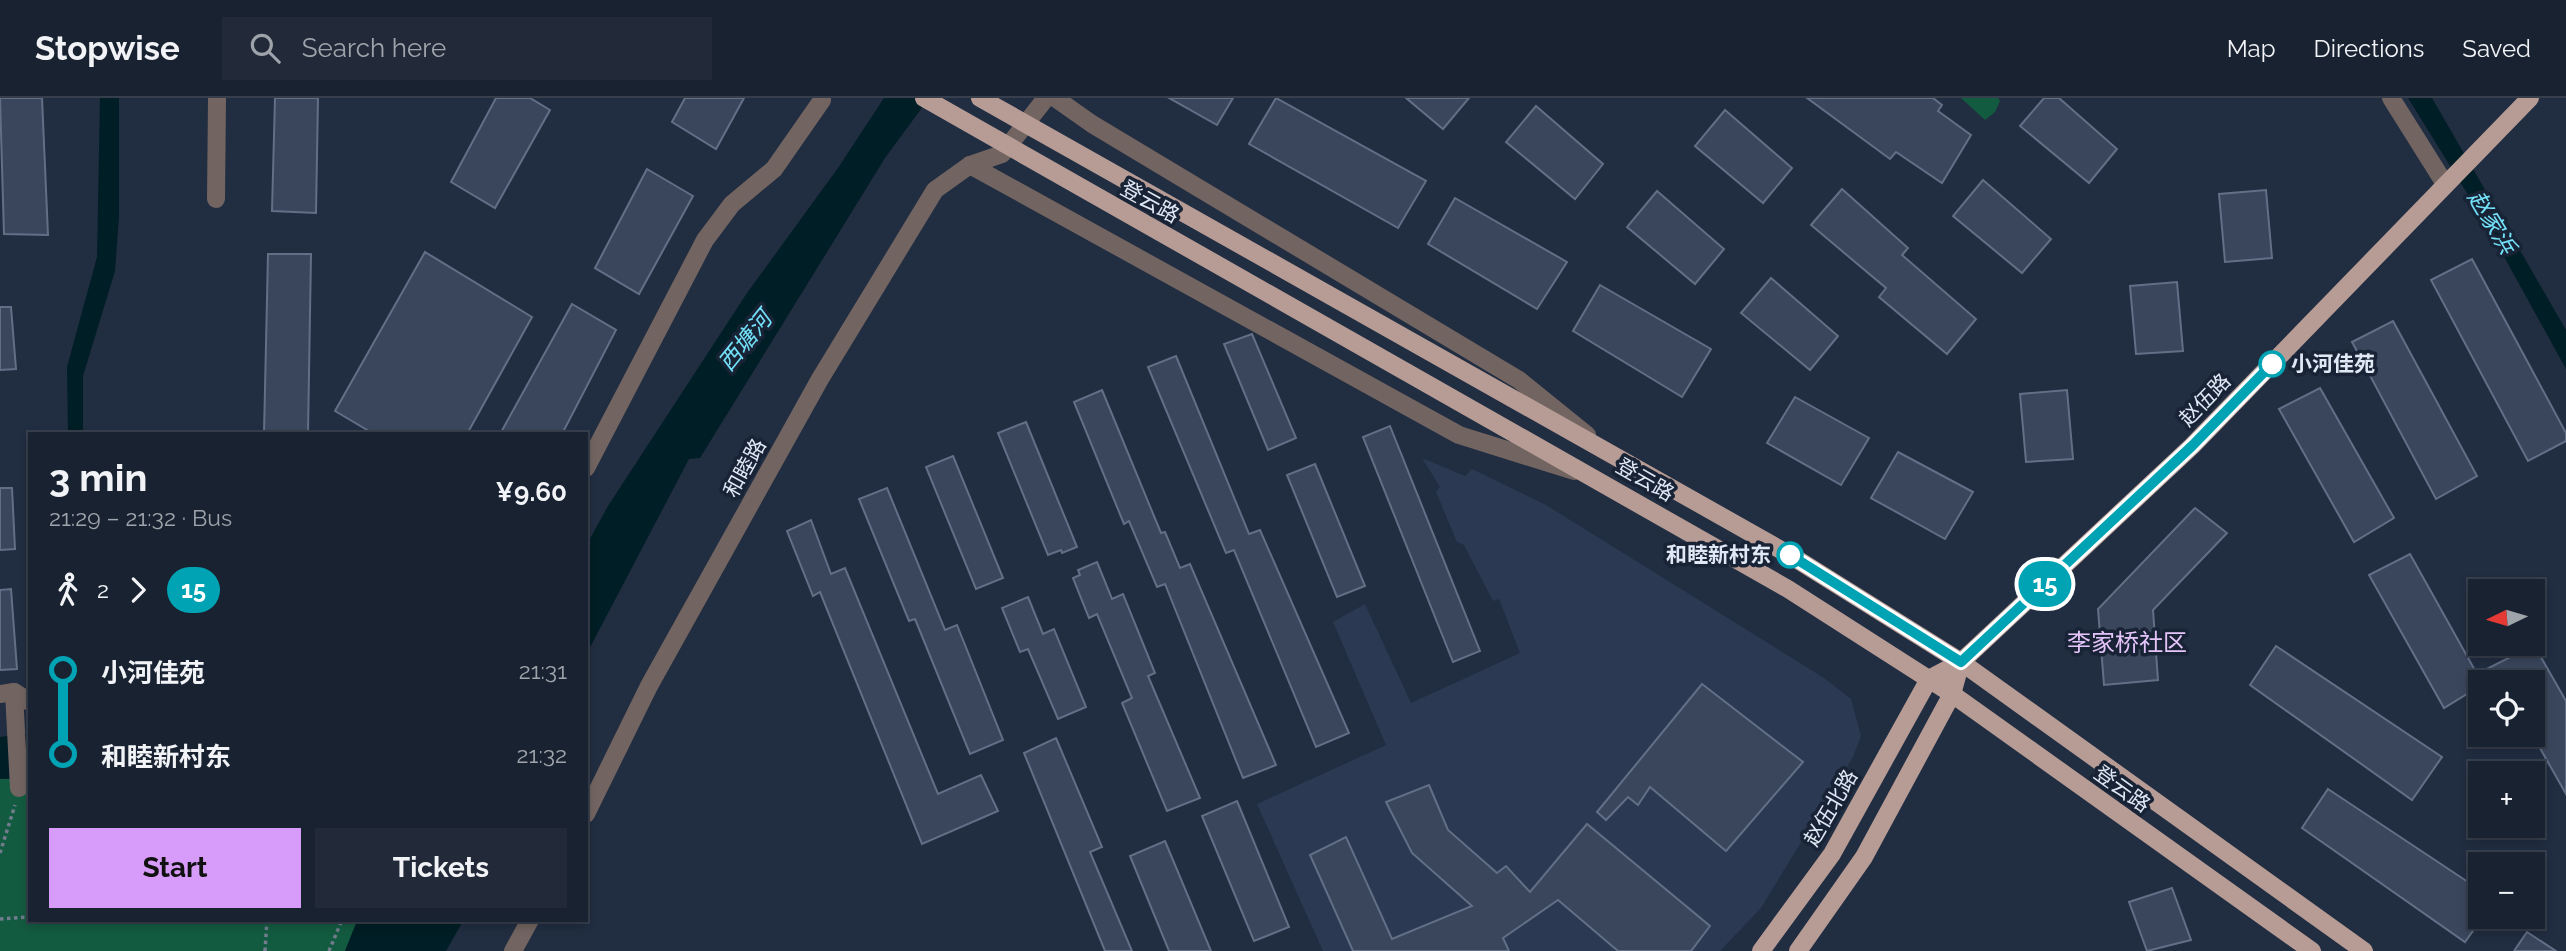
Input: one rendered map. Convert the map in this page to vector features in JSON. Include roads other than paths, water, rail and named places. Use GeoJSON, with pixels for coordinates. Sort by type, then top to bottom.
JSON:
{"type":"FeatureCollection","features":[{"type":"Feature","properties":{"kind":"main road","name":"登云路"},"geometry":{"type":"LineString","coordinates":[[924,98],[1788,589],[1952,694],[2312,951]]}},
{"type":"Feature","properties":{"kind":"main road","name":"登云路"},"geometry":{"type":"LineString","coordinates":[[980,98],[1790,555],[1961,662],[2364,951]]}},
{"type":"Feature","properties":{"kind":"main road","name":"赵伍路"},"geometry":{"type":"LineString","coordinates":[[1929,679],[1961,662],[2192,446],[2530,98]]}},
{"type":"Feature","properties":{"kind":"main road"},"geometry":{"type":"LineString","coordinates":[[1798,951],[1864,857],[1952,694],[1961,662]]}},
{"type":"Feature","properties":{"kind":"main road","name":"赵伍北路"},"geometry":{"type":"LineString","coordinates":[[1761,951],[1832,854],[1929,679]]}},
{"type":"Feature","properties":{"kind":"street"},"geometry":{"type":"LineString","coordinates":[[216,199],[217,98]]}},
{"type":"Feature","properties":{"kind":"street","name":"和睦路"},"geometry":{"type":"LineString","coordinates":[[588,810],[649,686],[820,379],[935,190],[970,165],[1002,153],[1046,98]]}},
{"type":"Feature","properties":{"kind":"street"},"geometry":{"type":"LineString","coordinates":[[1055,98],[1092,124],[1518,380],[1614,457]]}},
{"type":"Feature","properties":{"kind":"street"},"geometry":{"type":"LineString","coordinates":[[2391,98],[2447,182]]}},
{"type":"Feature","properties":{"kind":"street"},"geometry":{"type":"LineString","coordinates":[[588,464],[705,240],[732,204],[774,169],[822,100]]}},
{"type":"Feature","properties":{"kind":"street"},"geometry":{"type":"LineString","coordinates":[[970,165],[1459,435],[1597,479]]}},
{"type":"Feature","properties":{"kind":"street"},"geometry":{"type":"LineString","coordinates":[[15,696],[19,788]]}},
{"type":"Feature","properties":{"kind":"street"},"geometry":{"type":"LineString","coordinates":[[513,951],[529,922]]}},
{"type":"Feature","properties":{"kind":"water"},"geometry":{"type":"Polygon","coordinates":[[[100,98],[119,98],[119,216],[115,271],[83,376],[83,432],[68,432],[67,367],[97,257],[100,98]]]}},
{"type":"Feature","properties":{"kind":"water","name":"西塘河"},"geometry":{"type":"Polygon","coordinates":[[[884,98],[929,98],[885,158],[700,458],[689,459],[588,651],[588,542],[608,506],[747,293],[838,168],[884,98]]]}},
{"type":"Feature","properties":{"kind":"water","name":"赵家浜"},"geometry":{"type":"Polygon","coordinates":[[[2408,98],[2432,98],[2566,330],[2566,369],[2485,222],[2408,98]]]}},
{"type":"Feature","properties":{"kind":"water"},"geometry":{"type":"Polygon","coordinates":[[[28,733],[28,778],[0,779],[0,737],[28,733]]]}},
{"type":"Feature","properties":{"kind":"water"},"geometry":{"type":"Polygon","coordinates":[[[356,922],[462,922],[446,951],[345,951],[356,922]]]}},
{"type":"Feature","properties":{"kind":"place","name":"小河佳苑"},"geometry":{"type":"Point","coordinates":[2272,364]}},
{"type":"Feature","properties":{"kind":"place","name":"和睦新村东"},"geometry":{"type":"Point","coordinates":[1790,555]}},
{"type":"Feature","properties":{"kind":"district","name":"李家桥社区"},"geometry":{"type":"Point","coordinates":[2127,643]}}]}
